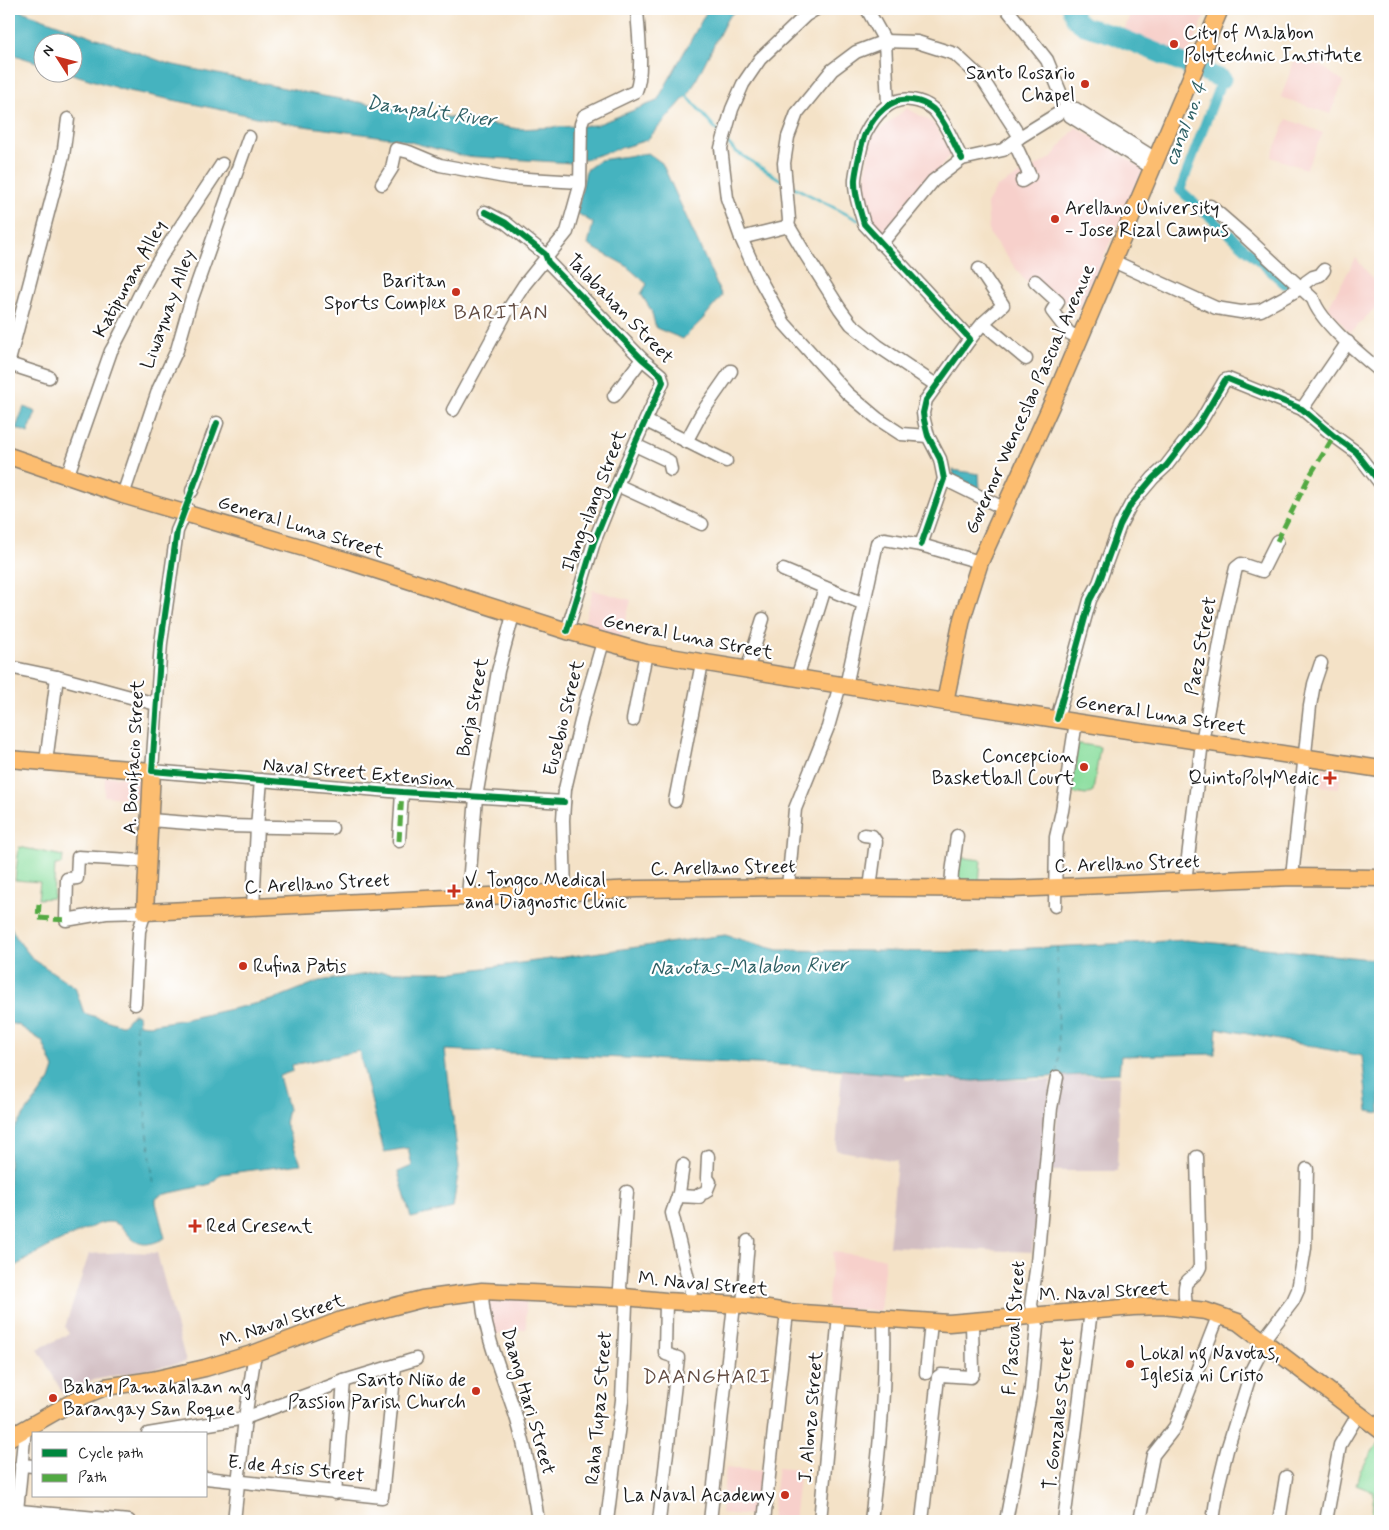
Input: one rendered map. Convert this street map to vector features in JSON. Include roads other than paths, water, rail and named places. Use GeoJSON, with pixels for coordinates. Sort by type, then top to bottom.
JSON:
{"type":"FeatureCollection","features":[{"type":"Feature","properties":{"kind":"main road","name":"Governor Wenceslao Pascual Avenue"},"geometry":{"type":"LineString","coordinates":[[945,702],[962,619],[980,562],[1080,338],[1220,9]]}},
{"type":"Feature","properties":{"kind":"main road","name":"General Luna Street"},"geometry":{"type":"LineString","coordinates":[[9,456],[123,495],[186,510],[566,632],[646,653],[945,702],[1380,769]]}},
{"type":"Feature","properties":{"kind":"main road"},"geometry":{"type":"LineString","coordinates":[[9,759],[152,771]]}},
{"type":"Feature","properties":{"kind":"main road","name":"A. Bonifacio Street"},"geometry":{"type":"LineString","coordinates":[[146,912],[152,771]]}},
{"type":"Feature","properties":{"kind":"main road","name":"C. Arellano Street"},"geometry":{"type":"LineString","coordinates":[[146,912],[637,889],[1054,887],[1292,877],[1380,878]]}},
{"type":"Feature","properties":{"kind":"main road","name":"M. Naval Street"},"geometry":{"type":"LineString","coordinates":[[9,1438],[83,1396],[106,1387],[152,1380],[205,1368],[255,1354],[341,1320],[422,1299],[482,1291],[625,1297],[738,1305],[787,1312],[931,1322],[972,1322],[1156,1306],[1219,1314],[1238,1322],[1266,1342],[1380,1430]]}},
{"type":"Feature","properties":{"kind":"street","name":"Talabahan Street"},"geometry":{"type":"LineString","coordinates":[[453,410],[524,284],[566,232],[580,182],[581,127],[584,116],[628,96],[636,90],[639,84],[637,9]]}},
{"type":"Feature","properties":{"kind":"street"},"geometry":{"type":"LineString","coordinates":[[816,9],[806,15],[760,59],[743,84],[732,109],[721,148],[727,198],[741,238],[758,276],[784,324],[847,393],[878,419],[901,434],[928,436]]}},
{"type":"Feature","properties":{"kind":"street"},"geometry":{"type":"LineString","coordinates":[[867,9],[886,40],[888,105]]}},
{"type":"Feature","properties":{"kind":"street"},"geometry":{"type":"LineString","coordinates":[[1008,9],[1047,60],[1070,116],[1154,163]]}},
{"type":"Feature","properties":{"kind":"street"},"geometry":{"type":"LineString","coordinates":[[936,385],[878,346],[851,324],[788,225],[784,163],[788,137],[797,114],[832,70],[856,52],[886,40],[918,42],[955,54],[983,80],[1017,139],[1030,176],[1022,181]]}},
{"type":"Feature","properties":{"kind":"street"},"geometry":{"type":"LineString","coordinates":[[962,159],[943,122],[932,108],[908,99],[895,101],[882,110],[865,134],[855,180],[864,224],[968,337]]}},
{"type":"Feature","properties":{"kind":"street"},"geometry":{"type":"LineString","coordinates":[[881,244],[933,181],[962,159],[1003,150],[1017,139],[1067,108]]}},
{"type":"Feature","properties":{"kind":"street"},"geometry":{"type":"LineString","coordinates":[[49,377],[9,363],[63,156],[68,119]]}},
{"type":"Feature","properties":{"kind":"street","name":"Liwayway Alley"},"geometry":{"type":"LineString","coordinates":[[123,495],[159,388],[177,350],[191,301],[249,137]]}},
{"type":"Feature","properties":{"kind":"street"},"geometry":{"type":"LineString","coordinates":[[382,184],[392,168],[396,149],[409,152],[440,165],[510,178],[580,182]]}},
{"type":"Feature","properties":{"kind":"street","name":"Katipunan Alley"},"geometry":{"type":"LineString","coordinates":[[67,477],[111,351],[119,339],[138,296],[222,164]]}},
{"type":"Feature","properties":{"kind":"street"},"geometry":{"type":"LineString","coordinates":[[1210,206],[1313,299],[1316,309],[1380,371]]}},
{"type":"Feature","properties":{"kind":"street"},"geometry":{"type":"LineString","coordinates":[[485,212],[506,223],[545,254],[546,257]]}},
{"type":"Feature","properties":{"kind":"street"},"geometry":{"type":"LineString","coordinates":[[741,238],[788,225]]}},
{"type":"Feature","properties":{"kind":"street","name":"Talabahan Street"},"geometry":{"type":"LineString","coordinates":[[546,257],[548,262],[661,375],[662,388]]}},
{"type":"Feature","properties":{"kind":"street"},"geometry":{"type":"LineString","coordinates":[[1113,261],[1216,308],[1241,312],[1261,310],[1301,288],[1306,282],[1320,275],[1324,270]]}},
{"type":"Feature","properties":{"kind":"street"},"geometry":{"type":"LineString","coordinates":[[922,545],[944,479],[940,459],[928,436],[923,413],[926,400],[968,337],[1003,305],[979,269]]}},
{"type":"Feature","properties":{"kind":"street"},"geometry":{"type":"LineString","coordinates":[[1035,281],[1058,302],[1052,312],[1069,333],[1080,338]]}},
{"type":"Feature","properties":{"kind":"street"},"geometry":{"type":"LineString","coordinates":[[983,323],[1026,359]]}},
{"type":"Feature","properties":{"kind":"street"},"geometry":{"type":"LineString","coordinates":[[1302,409],[1348,342]]}},
{"type":"Feature","properties":{"kind":"street"},"geometry":{"type":"LineString","coordinates":[[614,396],[642,358]]}},
{"type":"Feature","properties":{"kind":"street"},"geometry":{"type":"LineString","coordinates":[[686,442],[700,414],[731,372]]}},
{"type":"Feature","properties":{"kind":"street"},"geometry":{"type":"LineString","coordinates":[[1057,719],[1090,600],[1099,583],[1120,525],[1131,504],[1166,466],[1201,422],[1225,380],[1228,379],[1302,409],[1356,452],[1380,483]]}},
{"type":"Feature","properties":{"kind":"street","name":"Ilang-ilang Street"},"geometry":{"type":"LineString","coordinates":[[566,632],[594,542],[634,445],[662,388]]}},
{"type":"Feature","properties":{"kind":"street"},"geometry":{"type":"LineString","coordinates":[[646,421],[726,461]]}},
{"type":"Feature","properties":{"kind":"street"},"geometry":{"type":"LineString","coordinates":[[192,492],[217,423]]}},
{"type":"Feature","properties":{"kind":"street"},"geometry":{"type":"LineString","coordinates":[[634,445],[669,461],[671,470]]}},
{"type":"Feature","properties":{"kind":"street"},"geometry":{"type":"LineString","coordinates":[[944,479],[1005,509]]}},
{"type":"Feature","properties":{"kind":"street"},"geometry":{"type":"LineString","coordinates":[[617,485],[702,524]]}},
{"type":"Feature","properties":{"kind":"street","name":"A. Bonifacio Street"},"geometry":{"type":"LineString","coordinates":[[152,771],[161,643],[177,532],[186,510]]}},
{"type":"Feature","properties":{"kind":"street"},"geometry":{"type":"LineString","coordinates":[[788,887],[795,808],[843,685],[864,604],[877,543],[884,539],[922,545],[980,562]]}},
{"type":"Feature","properties":{"kind":"street","name":"Paez Street"},"geometry":{"type":"LineString","coordinates":[[1184,882],[1202,742],[1226,610],[1236,568],[1241,564],[1262,571],[1278,541]]}},
{"type":"Feature","properties":{"kind":"street"},"geometry":{"type":"LineString","coordinates":[[783,570],[864,604]]}},
{"type":"Feature","properties":{"kind":"street"},"geometry":{"type":"LineString","coordinates":[[797,678],[825,588]]}},
{"type":"Feature","properties":{"kind":"street","name":"Borja Street"},"geometry":{"type":"LineString","coordinates":[[468,897],[476,797],[498,671],[513,615]]}},
{"type":"Feature","properties":{"kind":"street"},"geometry":{"type":"LineString","coordinates":[[747,670],[763,620]]}},
{"type":"Feature","properties":{"kind":"street","name":"Eusebio Street"},"geometry":{"type":"LineString","coordinates":[[565,893],[564,802],[577,734],[603,642]]}},
{"type":"Feature","properties":{"kind":"street"},"geometry":{"type":"LineString","coordinates":[[633,720],[646,653]]}},
{"type":"Feature","properties":{"kind":"street"},"geometry":{"type":"LineString","coordinates":[[675,801],[702,663]]}},
{"type":"Feature","properties":{"kind":"street"},"geometry":{"type":"LineString","coordinates":[[1292,877],[1304,757],[1314,684],[1321,663]]}},
{"type":"Feature","properties":{"kind":"street"},"geometry":{"type":"LineString","coordinates":[[9,667],[57,677],[156,704]]}},
{"type":"Feature","properties":{"kind":"street"},"geometry":{"type":"LineString","coordinates":[[46,762],[57,677]]}},
{"type":"Feature","properties":{"kind":"street"},"geometry":{"type":"LineString","coordinates":[[1055,906],[1056,837],[1076,722]]}},
{"type":"Feature","properties":{"kind":"street","name":"Naval Street Extension"},"geometry":{"type":"LineString","coordinates":[[152,771],[402,792],[564,802]]}},
{"type":"Feature","properties":{"kind":"street"},"geometry":{"type":"LineString","coordinates":[[253,907],[261,780]]}},
{"type":"Feature","properties":{"kind":"street"},"geometry":{"type":"LineString","coordinates":[[399,841],[402,792]]}},
{"type":"Feature","properties":{"kind":"street"},"geometry":{"type":"LineString","coordinates":[[150,820],[227,826],[332,828]]}},
{"type":"Feature","properties":{"kind":"street"},"geometry":{"type":"LineString","coordinates":[[864,835],[872,836],[876,842],[870,888]]}},
{"type":"Feature","properties":{"kind":"street"},"geometry":{"type":"LineString","coordinates":[[951,888],[957,836]]}},
{"type":"Feature","properties":{"kind":"street","name":"C. Arellano Street"},"geometry":{"type":"LineString","coordinates":[[146,912],[106,913],[66,920],[67,879],[77,878],[78,857],[148,861]]}},
{"type":"Feature","properties":{"kind":"street","name":"A. Bonifacio Street"},"geometry":{"type":"LineString","coordinates":[[135,1004],[139,931],[146,912]]}},
{"type":"Feature","properties":{"kind":"street","name":"F. Pascual Street"},"geometry":{"type":"LineString","coordinates":[[1006,1521],[1031,1389],[1036,1326],[1031,1306],[1037,1263],[1051,1108],[1057,1077]]}},
{"type":"Feature","properties":{"kind":"street"},"geometry":{"type":"LineString","coordinates":[[678,1196],[699,1197],[700,1194],[706,1192],[710,1182],[707,1178],[708,1156]]}},
{"type":"Feature","properties":{"kind":"street"},"geometry":{"type":"LineString","coordinates":[[1186,1309],[1185,1286],[1187,1282],[1198,1274],[1200,1267],[1197,1157]]}},
{"type":"Feature","properties":{"kind":"street"},"geometry":{"type":"LineString","coordinates":[[682,1164],[678,1196],[672,1213],[691,1291],[690,1303]]}},
{"type":"Feature","properties":{"kind":"street"},"geometry":{"type":"LineString","coordinates":[[1213,1521],[1218,1487],[1252,1369],[1266,1342],[1267,1335],[1293,1301],[1298,1290],[1305,1248],[1307,1170]]}},
{"type":"Feature","properties":{"kind":"street","name":"Raha Tupaz Street"},"geometry":{"type":"LineString","coordinates":[[607,1521],[622,1400],[626,1305],[625,1297],[620,1288],[628,1192]]}},
{"type":"Feature","properties":{"kind":"street"},"geometry":{"type":"LineString","coordinates":[[710,1521],[748,1241]]}},
{"type":"Feature","properties":{"kind":"street","name":"Daang Hari Street"},"geometry":{"type":"LineString","coordinates":[[482,1291],[482,1308],[518,1421],[532,1480],[538,1521]]}},
{"type":"Feature","properties":{"kind":"street"},"geometry":{"type":"LineString","coordinates":[[659,1521],[678,1358],[665,1352],[666,1301]]}},
{"type":"Feature","properties":{"kind":"street","name":"T. Gonzales Street"},"geometry":{"type":"LineString","coordinates":[[1064,1521],[1091,1311]]}},
{"type":"Feature","properties":{"kind":"street"},"geometry":{"type":"LineString","coordinates":[[764,1521],[787,1312]]}},
{"type":"Feature","properties":{"kind":"street"},"geometry":{"type":"LineString","coordinates":[[1140,1521],[1153,1454],[1175,1427],[1219,1314]]}},
{"type":"Feature","properties":{"kind":"street","name":"J. Alonzo Street"},"geometry":{"type":"LineString","coordinates":[[820,1521],[839,1316]]}},
{"type":"Feature","properties":{"kind":"street"},"geometry":{"type":"LineString","coordinates":[[871,1521],[882,1427],[885,1353],[884,1319]]}},
{"type":"Feature","properties":{"kind":"street"},"geometry":{"type":"LineString","coordinates":[[926,1372],[931,1322]]}},
{"type":"Feature","properties":{"kind":"street"},"geometry":{"type":"LineString","coordinates":[[922,1521],[938,1377],[941,1375],[971,1377],[974,1374],[972,1322]]}},
{"type":"Feature","properties":{"kind":"street"},"geometry":{"type":"LineString","coordinates":[[234,1521],[245,1418],[255,1354]]}},
{"type":"Feature","properties":{"kind":"street"},"geometry":{"type":"LineString","coordinates":[[160,1432],[245,1418],[344,1381],[395,1367],[416,1359]]}},
{"type":"Feature","properties":{"kind":"street","name":"E. de Asis Street"},"geometry":{"type":"LineString","coordinates":[[208,1478],[382,1497],[395,1367]]}},
{"type":"Feature","properties":{"kind":"street"},"geometry":{"type":"LineString","coordinates":[[335,1493],[344,1381]]}},
{"type":"Feature","properties":{"kind":"street"},"geometry":{"type":"LineString","coordinates":[[1326,1521],[1340,1445],[1359,1413]]}},
{"type":"Feature","properties":{"kind":"street"},"geometry":{"type":"LineString","coordinates":[[25,1429],[14,1514],[129,1521]]}},
{"type":"Feature","properties":{"kind":"street"},"geometry":{"type":"LineString","coordinates":[[21,1465],[32,1466]]}},
{"type":"Feature","properties":{"kind":"street"},"geometry":{"type":"LineString","coordinates":[[1279,1521],[1286,1477]]}},
{"type":"Feature","properties":{"kind":"water"},"geometry":{"type":"Polygon","coordinates":[[[9,9],[16,9],[80,32],[32,32],[32,61],[9,53],[9,9]]]}},
{"type":"Feature","properties":{"kind":"water"},"geometry":{"type":"Polygon","coordinates":[[[708,9],[737,9],[727,19],[690,92],[647,140],[572,163],[463,156],[399,139],[296,125],[124,90],[82,77],[82,33],[169,64],[323,96],[519,129],[596,125],[657,101],[708,9]]]}},
{"type":"Feature","properties":{"kind":"water"},"geometry":{"type":"Polygon","coordinates":[[[648,153],[662,163],[722,296],[683,339],[656,328],[651,310],[641,294],[647,284],[625,265],[588,245],[593,223],[577,213],[586,170],[600,160],[648,153]]]}},
{"type":"Feature","properties":{"kind":"water"},"geometry":{"type":"Polygon","coordinates":[[[24,407],[36,412],[28,433],[16,428],[24,407]]]}},
{"type":"Feature","properties":{"kind":"water"},"geometry":{"type":"Polygon","coordinates":[[[953,470],[979,474],[980,490],[954,477],[953,470]]]}},
{"type":"Feature","properties":{"kind":"water","name":"Navotas-Malabon River"},"geometry":{"type":"Polygon","coordinates":[[[9,926],[33,959],[75,987],[84,1013],[121,1025],[134,1013],[138,1015],[139,1024],[149,1025],[186,1019],[272,1000],[319,981],[381,972],[455,972],[725,935],[778,950],[954,952],[1186,940],[1380,960],[1380,1113],[1368,1111],[1362,1056],[1217,1028],[1215,1054],[1121,1056],[1119,1073],[973,1081],[801,1066],[445,1050],[459,1167],[453,1208],[411,1218],[398,1172],[412,1166],[408,1148],[384,1152],[359,1051],[292,1065],[293,1071],[279,1076],[288,1109],[285,1123],[301,1164],[221,1174],[211,1184],[161,1195],[156,1199],[156,1203],[165,1238],[153,1243],[143,1244],[136,1242],[122,1227],[109,1222],[103,1223],[57,1243],[9,1270],[9,1135],[50,1080],[54,1068],[42,1041],[18,1025],[9,1023],[9,926]]]}},
{"type":"Feature","properties":{"kind":"waterway"},"geometry":{"type":"LineString","coordinates":[[1071,9],[1076,20],[1084,26],[1114,35],[1222,79]]}},
{"type":"Feature","properties":{"kind":"waterway","name":"canal no. 4"},"geometry":{"type":"LineString","coordinates":[[1222,79],[1180,190],[1285,284]]}},
{"type":"Feature","properties":{"kind":"waterway"},"geometry":{"type":"LineString","coordinates":[[684,92],[721,135]]}},
{"type":"Feature","properties":{"kind":"waterway"},"geometry":{"type":"LineString","coordinates":[[727,142],[735,151],[781,180]]}},
{"type":"Feature","properties":{"kind":"waterway"},"geometry":{"type":"LineString","coordinates":[[794,187],[858,220]]}},
{"type":"Feature","properties":{"kind":"place","name":"City of Malabon Polytechnic Institute"},"geometry":{"type":"Point","coordinates":[1174,44]}},
{"type":"Feature","properties":{"kind":"place","name":"Santo Rosario Chapel"},"geometry":{"type":"Point","coordinates":[1085,84]}},
{"type":"Feature","properties":{"kind":"place","name":"Arellano University - Jose Rizal Campus"},"geometry":{"type":"Point","coordinates":[1055,219]}},
{"type":"Feature","properties":{"kind":"place","name":"Baritan Sports Complex"},"geometry":{"type":"Point","coordinates":[456,292]}},
{"type":"Feature","properties":{"kind":"place","name":"Concepcion Basketball Court"},"geometry":{"type":"Point","coordinates":[1084,767]}},
{"type":"Feature","properties":{"kind":"place","name":"QuintoPolyMedic"},"geometry":{"type":"Point","coordinates":[1330,778]}},
{"type":"Feature","properties":{"kind":"place","name":"V. Tongco Medical and Diagnostic Clinic"},"geometry":{"type":"Point","coordinates":[454,891]}},
{"type":"Feature","properties":{"kind":"place","name":"Rufina Patis"},"geometry":{"type":"Point","coordinates":[243,966]}},
{"type":"Feature","properties":{"kind":"place","name":"Red Cresent"},"geometry":{"type":"Point","coordinates":[195,1226]}},
{"type":"Feature","properties":{"kind":"place","name":"Lokal ng Navotas, Iglesia ni Cristo"},"geometry":{"type":"Point","coordinates":[1130,1364]}},
{"type":"Feature","properties":{"kind":"place","name":"Santo Niño de Passion Parish Church"},"geometry":{"type":"Point","coordinates":[476,1391]}},
{"type":"Feature","properties":{"kind":"place","name":"Bahay Pamahalaan ng Barangay San Roque"},"geometry":{"type":"Point","coordinates":[53,1398]}},
{"type":"Feature","properties":{"kind":"place","name":"La Naval Academy"},"geometry":{"type":"Point","coordinates":[785,1495]}},
{"type":"Feature","properties":{"kind":"district","name":"BARITAN"},"geometry":{"type":"Point","coordinates":[501,313]}},
{"type":"Feature","properties":{"kind":"district","name":"DAANGHARI"},"geometry":{"type":"Point","coordinates":[707,1377]}},
{"type":"Feature","properties":{"kind":"water label","name":"Dampalit River"},"geometry":{"type":"Point","coordinates":[431,112]}}]}
